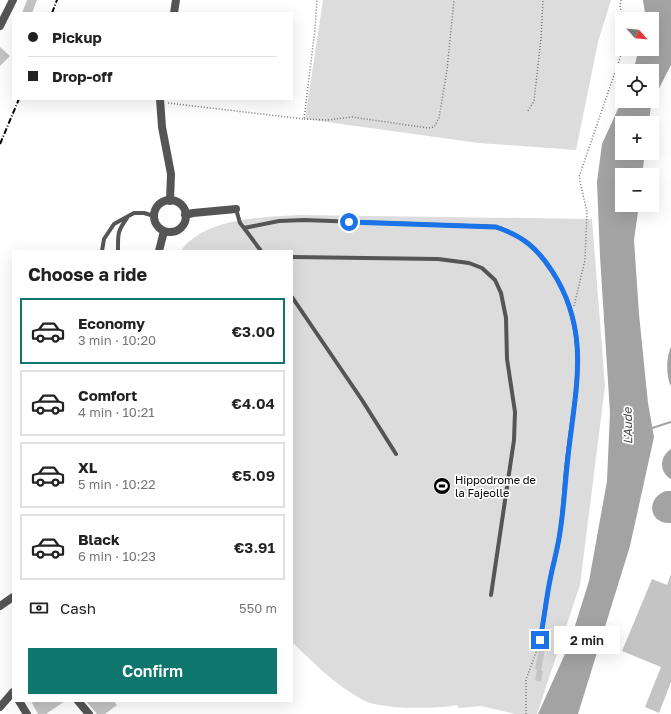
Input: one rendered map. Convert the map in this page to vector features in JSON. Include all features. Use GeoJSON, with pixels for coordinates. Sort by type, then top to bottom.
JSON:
{"type":"FeatureCollection","features":[{"type":"Feature","properties":{"kind":"street"},"geometry":{"type":"LineString","coordinates":[[0,26],[13,0]]}},
{"type":"Feature","properties":{"kind":"street"},"geometry":{"type":"LineString","coordinates":[[174,12],[176,0]]}},
{"type":"Feature","properties":{"kind":"street"},"geometry":{"type":"LineString","coordinates":[[160,100],[162,127],[171,174],[170,201]]}},
{"type":"Feature","properties":{"kind":"street"},"geometry":{"type":"LineString","coordinates":[[170,201],[174,201],[181,205],[185,215],[184,223],[180,229],[164,232],[155,222],[154,216],[155,210],[160,203],[170,201]]}},
{"type":"Feature","properties":{"kind":"street"},"geometry":{"type":"LineString","coordinates":[[185,215],[236,209]]}},
{"type":"Feature","properties":{"kind":"street"},"geometry":{"type":"LineString","coordinates":[[159,250],[164,232]]}},
{"type":"Feature","properties":{"kind":"street"},"geometry":{"type":"LineString","coordinates":[[0,606],[12,598]]}},
{"type":"Feature","properties":{"kind":"street"},"geometry":{"type":"LineString","coordinates":[[0,707],[12,693]]}},
{"type":"Feature","properties":{"kind":"street"},"geometry":{"type":"LineString","coordinates":[[19,702],[27,714]]}},
{"type":"Feature","properties":{"kind":"street"},"geometry":{"type":"LineString","coordinates":[[79,702],[89,714]]}},
{"type":"Feature","properties":{"kind":"lane"},"geometry":{"type":"LineString","coordinates":[[236,209],[240,223],[260,250]]}},
{"type":"Feature","properties":{"kind":"lane"},"geometry":{"type":"LineString","coordinates":[[102,250],[104,238],[114,224],[122,218],[126,218],[134,213],[144,213],[154,216]]}},
{"type":"Feature","properties":{"kind":"lane"},"geometry":{"type":"LineString","coordinates":[[118,250],[117,235],[126,218]]}},
{"type":"Feature","properties":{"kind":"lane"},"geometry":{"type":"LineString","coordinates":[[244,228],[279,221],[304,220],[496,227],[511,232],[522,238],[540,254],[557,280],[572,314],[577,336],[578,362],[575,403],[560,532],[540,640]]}},
{"type":"Feature","properties":{"kind":"lane"},"geometry":{"type":"LineString","coordinates":[[293,257],[438,259],[469,263],[482,268],[495,280],[502,293],[506,318],[507,359],[515,412],[515,426],[491,595]]}},
{"type":"Feature","properties":{"kind":"lane"},"geometry":{"type":"LineString","coordinates":[[293,298],[362,400],[396,454]]}},
{"type":"Feature","properties":{"kind":"path"},"geometry":{"type":"LineString","coordinates":[[304,119],[317,0]]}},
{"type":"Feature","properties":{"kind":"path"},"geometry":{"type":"LineString","coordinates":[[160,100],[184,106],[304,119],[326,120],[352,117],[428,128],[434,127],[439,118],[447,70],[454,0]]}},
{"type":"Feature","properties":{"kind":"path"},"geometry":{"type":"LineString","coordinates":[[528,111],[534,101],[541,38],[543,0]]}},
{"type":"Feature","properties":{"kind":"path"},"geometry":{"type":"LineString","coordinates":[[621,0],[620,6],[622,12]]}},
{"type":"Feature","properties":{"kind":"path"},"geometry":{"type":"LineString","coordinates":[[572,314],[585,260],[587,212],[579,177],[621,56]]}},
{"type":"Feature","properties":{"kind":"path"},"geometry":{"type":"LineString","coordinates":[[526,714],[526,680],[540,640]]}},
{"type":"Feature","properties":{"kind":"shaded area"},"geometry":{"type":"Polygon","coordinates":[[[323,0],[611,0],[598,42],[576,150],[479,143],[305,119],[323,0]]]}},
{"type":"Feature","properties":{"kind":"shaded area","name":"Hippodrome de la Fajeolle"},"geometry":{"type":"Polygon","coordinates":[[[300,215],[592,219],[605,386],[580,585],[537,714],[516,714],[481,706],[459,708],[457,705],[409,708],[382,706],[371,703],[363,700],[334,681],[293,643],[293,250],[182,250],[191,240],[204,232],[219,226],[235,221],[300,215]]]}},
{"type":"Feature","properties":{"kind":"water"},"geometry":{"type":"Polygon","coordinates":[[[643,0],[671,0],[671,65],[659,88],[659,64],[635,64],[637,56],[659,56],[659,12],[645,12],[643,0]]]}},
{"type":"Feature","properties":{"kind":"water","name":"L'Aude"},"geometry":{"type":"Polygon","coordinates":[[[618,108],[651,108],[650,116],[615,116],[615,160],[644,160],[643,168],[615,168],[615,212],[638,212],[634,240],[639,314],[648,403],[654,437],[630,546],[578,714],[538,714],[569,645],[589,581],[607,481],[610,413],[597,182],[602,144],[618,108]]]}},
{"type":"Feature","properties":{"kind":"water"},"geometry":{"type":"Polygon","coordinates":[[[671,347],[671,386],[668,378],[667,367],[671,347]]]}},
{"type":"Feature","properties":{"kind":"water"},"geometry":{"type":"Polygon","coordinates":[[[671,449],[671,479],[664,472],[662,464],[664,456],[671,449]]]}},
{"type":"Feature","properties":{"kind":"water"},"geometry":{"type":"Polygon","coordinates":[[[666,491],[671,491],[671,523],[658,520],[654,516],[652,510],[655,499],[659,494],[666,491]]]}},
{"type":"Feature","properties":{"kind":"building"},"geometry":{"type":"Polygon","coordinates":[[[27,0],[37,0],[32,12],[22,12],[27,0]]]}},
{"type":"Feature","properties":{"kind":"building"},"geometry":{"type":"Polygon","coordinates":[[[0,47],[10,56],[0,66],[0,47]]]}},
{"type":"Feature","properties":{"kind":"building"},"geometry":{"type":"Polygon","coordinates":[[[671,574],[671,682],[659,713],[645,707],[661,667],[622,651],[652,579],[667,585],[671,574]]]}},
{"type":"Feature","properties":{"kind":"building"},"geometry":{"type":"Polygon","coordinates":[[[539,648],[545,649],[541,671],[543,671],[541,682],[535,680],[537,670],[535,669],[539,648]]]}},
{"type":"Feature","properties":{"kind":"building"},"geometry":{"type":"Polygon","coordinates":[[[32,702],[64,702],[46,714],[38,714],[32,702]]]}},
{"type":"Feature","properties":{"kind":"building"},"geometry":{"type":"Polygon","coordinates":[[[87,702],[115,702],[117,705],[105,714],[97,714],[87,702]]]}},
{"type":"Feature","properties":{"kind":"waterway"},"geometry":{"type":"LineString","coordinates":[[649,429],[671,422]]}},
{"type":"Feature","properties":{"kind":"railway"},"geometry":{"type":"LineString","coordinates":[[52,12],[57,0]]}},
{"type":"Feature","properties":{"kind":"railway"},"geometry":{"type":"LineString","coordinates":[[0,144],[19,100]]}},
{"type":"Feature","properties":{"kind":"place","name":"Hippodrome de la Fajeolle"},"geometry":{"type":"Point","coordinates":[442,486]}},
{"type":"Feature","properties":{"kind":"route"},"geometry":{"type":"LineString","coordinates":[[349,222],[496,227],[511,232],[522,238],[540,254],[557,280],[572,314],[577,336],[578,362],[575,403],[560,532],[540,640]]}}]}
